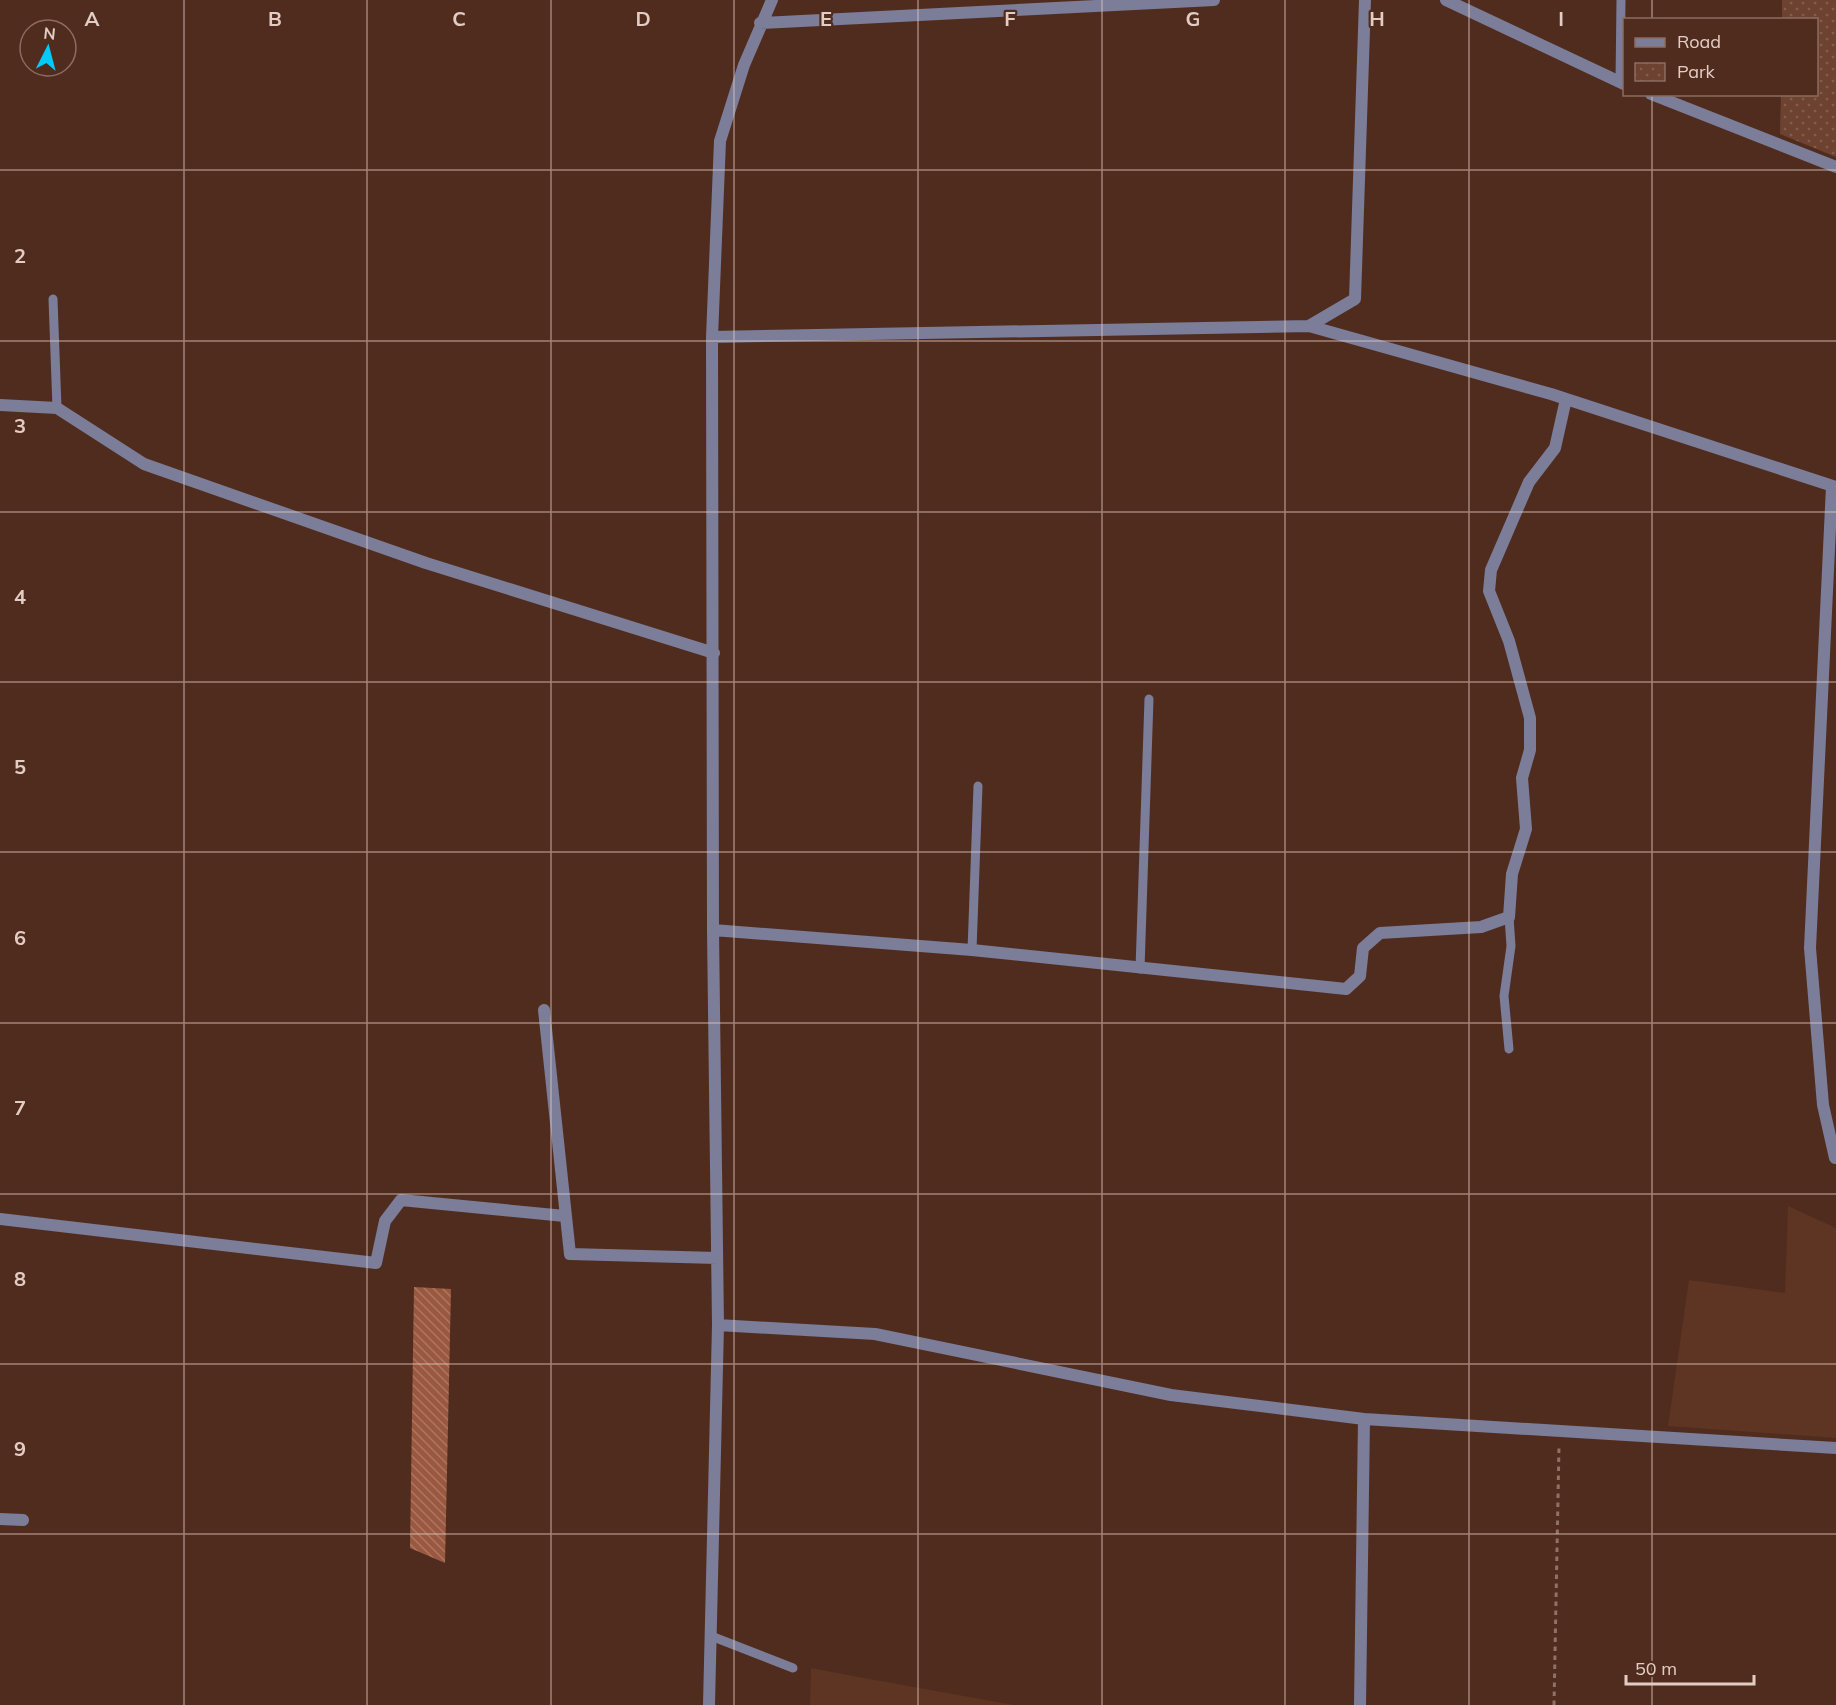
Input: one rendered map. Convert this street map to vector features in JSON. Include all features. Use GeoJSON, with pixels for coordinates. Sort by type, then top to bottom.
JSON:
{"type":"FeatureCollection","features":[{"type":"Feature","properties":{"kind":"street"},"geometry":{"type":"LineString","coordinates":[[709,1705],[718,1325],[713,930],[712,336],[720,141],[744,65],[760,23],[772,0]]}},
{"type":"Feature","properties":{"kind":"street"},"geometry":{"type":"LineString","coordinates":[[760,23],[1214,0]]}},
{"type":"Feature","properties":{"kind":"street"},"geometry":{"type":"LineString","coordinates":[[1309,326],[1355,299],[1365,0]]}},
{"type":"Feature","properties":{"kind":"street"},"geometry":{"type":"LineString","coordinates":[[1446,0],[1622,83]]}},
{"type":"Feature","properties":{"kind":"street"},"geometry":{"type":"LineString","coordinates":[[1656,96],[1836,167]]}},
{"type":"Feature","properties":{"kind":"street"},"geometry":{"type":"LineString","coordinates":[[712,336],[1309,326],[1566,399],[1834,486],[1810,948],[1823,1104],[1835,1158]]}},
{"type":"Feature","properties":{"kind":"street"},"geometry":{"type":"LineString","coordinates":[[713,930],[972,950],[1346,989],[1360,976],[1363,948],[1380,933],[1480,927],[1509,917],[1512,874],[1526,829],[1522,778],[1530,750],[1530,718],[1509,641],[1489,591],[1491,570],[1529,482],[1555,448],[1566,399]]}},
{"type":"Feature","properties":{"kind":"street"},"geometry":{"type":"LineString","coordinates":[[0,405],[57,408],[144,464],[426,563],[714,653]]}},
{"type":"Feature","properties":{"kind":"street"},"geometry":{"type":"LineString","coordinates":[[544,1010],[570,1254],[717,1258]]}},
{"type":"Feature","properties":{"kind":"street"},"geometry":{"type":"LineString","coordinates":[[0,1219],[376,1263],[385,1221],[400,1200],[565,1216]]}},
{"type":"Feature","properties":{"kind":"street"},"geometry":{"type":"LineString","coordinates":[[718,1325],[875,1334],[1171,1395],[1364,1419],[1836,1448]]}},
{"type":"Feature","properties":{"kind":"street"},"geometry":{"type":"LineString","coordinates":[[1360,1705],[1364,1419]]}},
{"type":"Feature","properties":{"kind":"street"},"geometry":{"type":"LineString","coordinates":[[0,1519],[23,1520]]}},
{"type":"Feature","properties":{"kind":"lane"},"geometry":{"type":"LineString","coordinates":[[1621,0],[1622,83]]}},
{"type":"Feature","properties":{"kind":"lane"},"geometry":{"type":"LineString","coordinates":[[53,299],[57,408]]}},
{"type":"Feature","properties":{"kind":"lane"},"geometry":{"type":"LineString","coordinates":[[1140,969],[1149,699]]}},
{"type":"Feature","properties":{"kind":"lane"},"geometry":{"type":"LineString","coordinates":[[972,950],[978,786]]}},
{"type":"Feature","properties":{"kind":"lane"},"geometry":{"type":"LineString","coordinates":[[1509,917],[1511,946],[1504,996],[1509,1049]]}},
{"type":"Feature","properties":{"kind":"lane"},"geometry":{"type":"LineString","coordinates":[[711,1636],[792,1668]]}},
{"type":"Feature","properties":{"kind":"path"},"geometry":{"type":"LineString","coordinates":[[1554,1705],[1560,1431]]}},
{"type":"Feature","properties":{"kind":"shaded area"},"geometry":{"type":"Polygon","coordinates":[[[1788,1206],[1836,1228],[1836,1438],[1668,1426],[1689,1280],[1785,1293],[1788,1206]]]}},
{"type":"Feature","properties":{"kind":"shaded area"},"geometry":{"type":"Polygon","coordinates":[[[811,1668],[864,1678],[1014,1705],[810,1705],[811,1668]]]}},
{"type":"Feature","properties":{"kind":"green space"},"geometry":{"type":"Polygon","coordinates":[[[1782,0],[1836,0],[1836,157],[1780,134],[1781,96],[1818,96],[1818,18],[1782,18],[1782,0]]]}},
{"type":"Feature","properties":{"kind":"building"},"geometry":{"type":"Polygon","coordinates":[[[414,1287],[451,1289],[445,1563],[410,1548],[414,1287]]]}}]}
